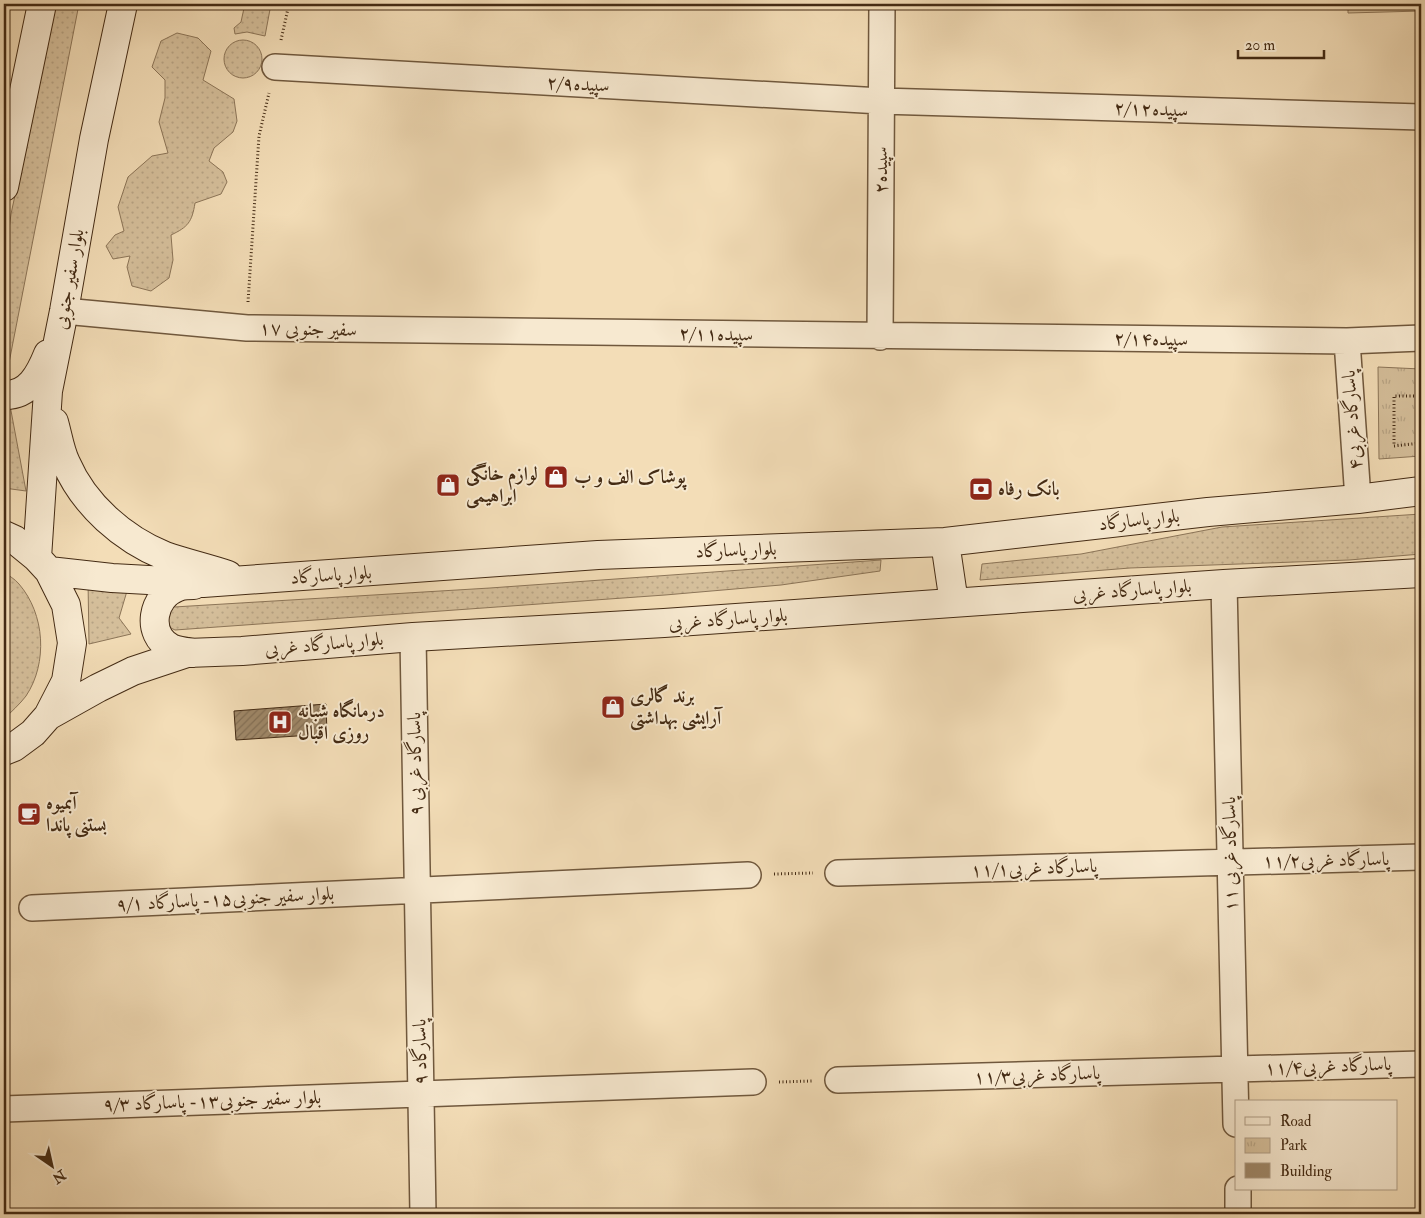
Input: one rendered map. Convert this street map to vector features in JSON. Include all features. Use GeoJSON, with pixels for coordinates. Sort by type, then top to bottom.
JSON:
{"type":"FeatureCollection","features":[{"type":"Feature","properties":{"kind":"main road"},"geometry":{"type":"LineString","coordinates":[[4,187],[42,4]]}},
{"type":"Feature","properties":{"kind":"main road","name":"بلوار سفیر جنوبی"},"geometry":{"type":"LineString","coordinates":[[43,564],[48,391],[64,312],[94,139],[122,4]]}},
{"type":"Feature","properties":{"kind":"main road"},"geometry":{"type":"LineString","coordinates":[[4,395],[19,393],[39,375],[64,312]]}},
{"type":"Feature","properties":{"kind":"main road"},"geometry":{"type":"LineString","coordinates":[[48,404],[66,463],[86,496],[108,521],[134,540],[165,556],[246,581]]}},
{"type":"Feature","properties":{"kind":"main road","name":"بلوار پاسارگاد"},"geometry":{"type":"LineString","coordinates":[[43,564],[112,578],[202,583],[246,581],[598,555],[944,542],[1198,513],[1358,499],[1421,491]]}},
{"type":"Feature","properties":{"kind":"main road"},"geometry":{"type":"LineString","coordinates":[[4,535],[15,540],[43,564],[66,605],[72,644],[66,681],[48,716],[33,733],[7,753]]}},
{"type":"Feature","properties":{"kind":"main road"},"geometry":{"type":"LineString","coordinates":[[944,542],[954,603]]}},
{"type":"Feature","properties":{"kind":"main road","name":"بلوار پاسارگاد غربی"},"geometry":{"type":"LineString","coordinates":[[48,716],[98,688],[134,671],[187,653],[242,651],[413,637],[664,623],[1224,584],[1421,573]]}},
{"type":"Feature","properties":{"kind":"main road"},"geometry":{"type":"LineString","coordinates":[[194,653],[172,648],[161,640],[154,626],[155,609],[164,596],[178,587],[202,583]]}},
{"type":"Feature","properties":{"kind":"street","name":"سپیده۲"},"geometry":{"type":"LineString","coordinates":[[880,336],[882,4]]}},
{"type":"Feature","properties":{"kind":"street","name":"سپیده۲/۹"},"geometry":{"type":"LineString","coordinates":[[275,67],[882,101]]}},
{"type":"Feature","properties":{"kind":"street","name":"سپیده۲/۱۲"},"geometry":{"type":"LineString","coordinates":[[882,101],[1421,117]]}},
{"type":"Feature","properties":{"kind":"street","name":"سفیر جنوبی ۱۷"},"geometry":{"type":"LineString","coordinates":[[64,312],[246,328],[552,332]]}},
{"type":"Feature","properties":{"kind":"street","name":"سپیده۲/۱۱"},"geometry":{"type":"LineString","coordinates":[[552,332],[880,336]]}},
{"type":"Feature","properties":{"kind":"street","name":"سپیده۲/۱۴"},"geometry":{"type":"LineString","coordinates":[[880,336],[1347,341],[1421,338]]}},
{"type":"Feature","properties":{"kind":"street","name":"پاسارگاد غربی۴"},"geometry":{"type":"LineString","coordinates":[[1347,341],[1358,499]]}},
{"type":"Feature","properties":{"kind":"street","name":"پاسارگاد غربی ۱۱"},"geometry":{"type":"LineString","coordinates":[[1224,584],[1236,1100]]}},
{"type":"Feature","properties":{"kind":"street","name":"پاسارگاد غربی ۹"},"geometry":{"type":"LineString","coordinates":[[413,637],[418,890]]}},
{"type":"Feature","properties":{"kind":"street","name":"پاسارگاد غربی۱۱/۲"},"geometry":{"type":"LineString","coordinates":[[1230,862],[1421,857]]}},
{"type":"Feature","properties":{"kind":"street","name":"پاسارگاد غربی۱۱/۱"},"geometry":{"type":"LineString","coordinates":[[838,873],[1230,862]]}},
{"type":"Feature","properties":{"kind":"street","name":"بلوار سفیر جنوبی۱۵- پاسارگاد ۹/۱"},"geometry":{"type":"LineString","coordinates":[[32,908],[748,875]]}},
{"type":"Feature","properties":{"kind":"street","name":"پاسارگاد ۹"},"geometry":{"type":"LineString","coordinates":[[418,890],[423,1214]]}},
{"type":"Feature","properties":{"kind":"street","name":"پاسارگاد غربی۱۱/۴"},"geometry":{"type":"LineString","coordinates":[[1235,1069],[1421,1064]]}},
{"type":"Feature","properties":{"kind":"street","name":"پاسارگاد غربی۱۱/۳"},"geometry":{"type":"LineString","coordinates":[[838,1080],[1235,1069]]}},
{"type":"Feature","properties":{"kind":"street","name":"بلوار سفیر جنوبی۱۳- پاسارگاد ۹/۳"},"geometry":{"type":"LineString","coordinates":[[4,1109],[753,1082]]}},
{"type":"Feature","properties":{"kind":"street"},"geometry":{"type":"LineString","coordinates":[[1238,1190],[1238,1214]]}},
{"type":"Feature","properties":{"kind":"path"},"geometry":{"type":"LineString","coordinates":[[246,328],[259,136],[289,4]]}},
{"type":"Feature","properties":{"kind":"path"},"geometry":{"type":"LineString","coordinates":[[1421,396],[1394,396],[1394,446],[1421,443]]}},
{"type":"Feature","properties":{"kind":"path"},"geometry":{"type":"LineString","coordinates":[[748,875],[838,873]]}},
{"type":"Feature","properties":{"kind":"path"},"geometry":{"type":"LineString","coordinates":[[753,1082],[838,1080]]}},
{"type":"Feature","properties":{"kind":"green space"},"geometry":{"type":"Polygon","coordinates":[[[56,4],[79,4],[8,368],[4,373],[4,267],[11,214],[56,4]]]}},
{"type":"Feature","properties":{"kind":"green space"},"geometry":{"type":"Polygon","coordinates":[[[239,4],[271,4],[265,36],[247,32],[235,34],[234,28],[241,22],[244,8],[239,4]]]}},
{"type":"Feature","properties":{"kind":"green space"},"geometry":{"type":"Polygon","coordinates":[[[1348,4],[1421,4],[1421,11],[1348,13],[1348,4]]]}},
{"type":"Feature","properties":{"kind":"green space"},"geometry":{"type":"Polygon","coordinates":[[[177,33],[198,38],[211,51],[203,80],[234,99],[237,121],[233,132],[214,148],[209,161],[223,172],[227,182],[221,194],[195,203],[191,219],[188,223],[171,235],[173,260],[169,278],[151,291],[132,286],[127,267],[130,256],[113,259],[106,246],[115,235],[124,231],[118,207],[128,177],[152,156],[168,153],[159,122],[165,98],[165,80],[152,67],[161,41],[177,33]]]}},
{"type":"Feature","properties":{"kind":"green space"},"geometry":{"type":"Polygon","coordinates":[[[243,40],[257,45],[262,59],[257,73],[243,78],[229,73],[224,59],[229,45],[243,40]]]}},
{"type":"Feature","properties":{"kind":"green space"},"geometry":{"type":"Polygon","coordinates":[[[1378,367],[1421,369],[1421,456],[1379,459],[1378,367]]]}},
{"type":"Feature","properties":{"kind":"green space"},"geometry":{"type":"Polygon","coordinates":[[[4,400],[9,400],[26,491],[4,488],[4,400]]]}},
{"type":"Feature","properties":{"kind":"green space"},"geometry":{"type":"Polygon","coordinates":[[[1421,514],[1421,554],[1349,560],[1130,568],[980,580],[982,564],[1081,554],[1222,527],[1421,514]]]}},
{"type":"Feature","properties":{"kind":"green space"},"geometry":{"type":"Polygon","coordinates":[[[881,560],[880,571],[781,585],[175,630],[167,626],[168,611],[174,607],[490,588],[881,560]]]}},
{"type":"Feature","properties":{"kind":"green space"},"geometry":{"type":"Polygon","coordinates":[[[4,572],[17,582],[28,596],[38,624],[40,654],[38,669],[26,696],[4,719],[4,572]]]}},
{"type":"Feature","properties":{"kind":"green space"},"geometry":{"type":"Polygon","coordinates":[[[88,581],[127,591],[119,618],[131,634],[89,644],[88,581]]]}},
{"type":"Feature","properties":{"kind":"building","name":"درمانگاه شبانه روزی اقبال"},"geometry":{"type":"Polygon","coordinates":[[[326,704],[327,734],[236,740],[234,711],[326,704]]]}},
{"type":"Feature","properties":{"kind":"place","name":"پوشاک الف و ب"},"geometry":{"type":"Point","coordinates":[556,477]}},
{"type":"Feature","properties":{"kind":"place","name":"لوازم خانگی ابراهیمی"},"geometry":{"type":"Point","coordinates":[448,485]}},
{"type":"Feature","properties":{"kind":"place","name":"بانک رفاه"},"geometry":{"type":"Point","coordinates":[981,489]}},
{"type":"Feature","properties":{"kind":"place","name":"برند گالری آرایشی بهداشتی"},"geometry":{"type":"Point","coordinates":[613,707]}},
{"type":"Feature","properties":{"kind":"place","name":"درمانگاه شبانه روزی اقبال"},"geometry":{"type":"Point","coordinates":[280,722]}},
{"type":"Feature","properties":{"kind":"place","name":"آبمیوه بستنی پاندا"},"geometry":{"type":"Point","coordinates":[29,814]}}]}
